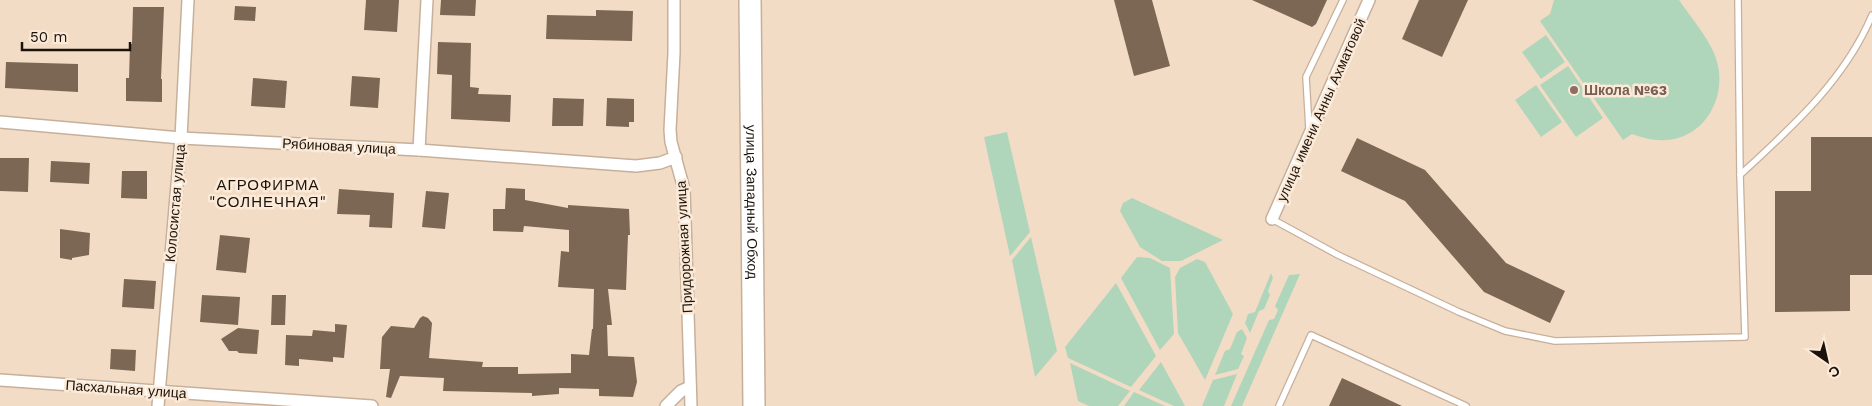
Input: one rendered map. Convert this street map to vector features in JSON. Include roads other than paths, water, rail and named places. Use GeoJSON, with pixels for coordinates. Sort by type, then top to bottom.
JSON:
{"type":"FeatureCollection","features":[{"type":"Feature","properties":{"kind":"highway","name":"улица Западный Обход"},"geometry":{"type":"LineString","coordinates":[[738,0],[741,406]]}},
{"type":"Feature","properties":{"kind":"highway","name":"улица Западный Обход"},"geometry":{"type":"LineString","coordinates":[[750,0],[754,406]]}},
{"type":"Feature","properties":{"kind":"street","name":"Колосистая улица"},"geometry":{"type":"LineString","coordinates":[[158,406],[181,138],[188,0]]}},
{"type":"Feature","properties":{"kind":"street"},"geometry":{"type":"LineString","coordinates":[[419,150],[426,0]]}},
{"type":"Feature","properties":{"kind":"street","name":"Придорожная улица"},"geometry":{"type":"LineString","coordinates":[[674,0],[670,130],[671,142],[684,189],[691,406]]}},
{"type":"Feature","properties":{"kind":"street","name":"улица имени Анны Ахматовой"},"geometry":{"type":"LineString","coordinates":[[1272,219],[1369,0]]}},
{"type":"Feature","properties":{"kind":"street","name":"Рябиновая улица"},"geometry":{"type":"LineString","coordinates":[[0,122],[181,138],[419,150],[636,166],[660,163],[676,157]]}},
{"type":"Feature","properties":{"kind":"street","name":"Пасхальная улица"},"geometry":{"type":"LineString","coordinates":[[0,380],[372,406]]}},
{"type":"Feature","properties":{"kind":"street"},"geometry":{"type":"LineString","coordinates":[[666,406],[681,391],[690,387]]}},
{"type":"Feature","properties":{"kind":"lane"},"geometry":{"type":"LineString","coordinates":[[1309,135],[1306,77],[1343,0]]}},
{"type":"Feature","properties":{"kind":"lane"},"geometry":{"type":"LineString","coordinates":[[1272,219],[1338,255],[1459,312],[1505,331],[1555,340],[1745,337],[1740,176],[1738,0]]}},
{"type":"Feature","properties":{"kind":"lane"},"geometry":{"type":"LineString","coordinates":[[1740,176],[1790,129],[1838,75],[1864,35],[1872,15]]}},
{"type":"Feature","properties":{"kind":"lane"},"geometry":{"type":"LineString","coordinates":[[1287,406],[1279,404],[1311,335],[1466,406]]}},
{"type":"Feature","properties":{"kind":"place","name":"Школа №63"},"geometry":{"type":"Point","coordinates":[1574,90]}},
{"type":"Feature","properties":{"kind":"district","name":"АГРОФИРМА \"СОЛНЕЧНАЯ\""},"geometry":{"type":"Point","coordinates":[268,194]}}]}
